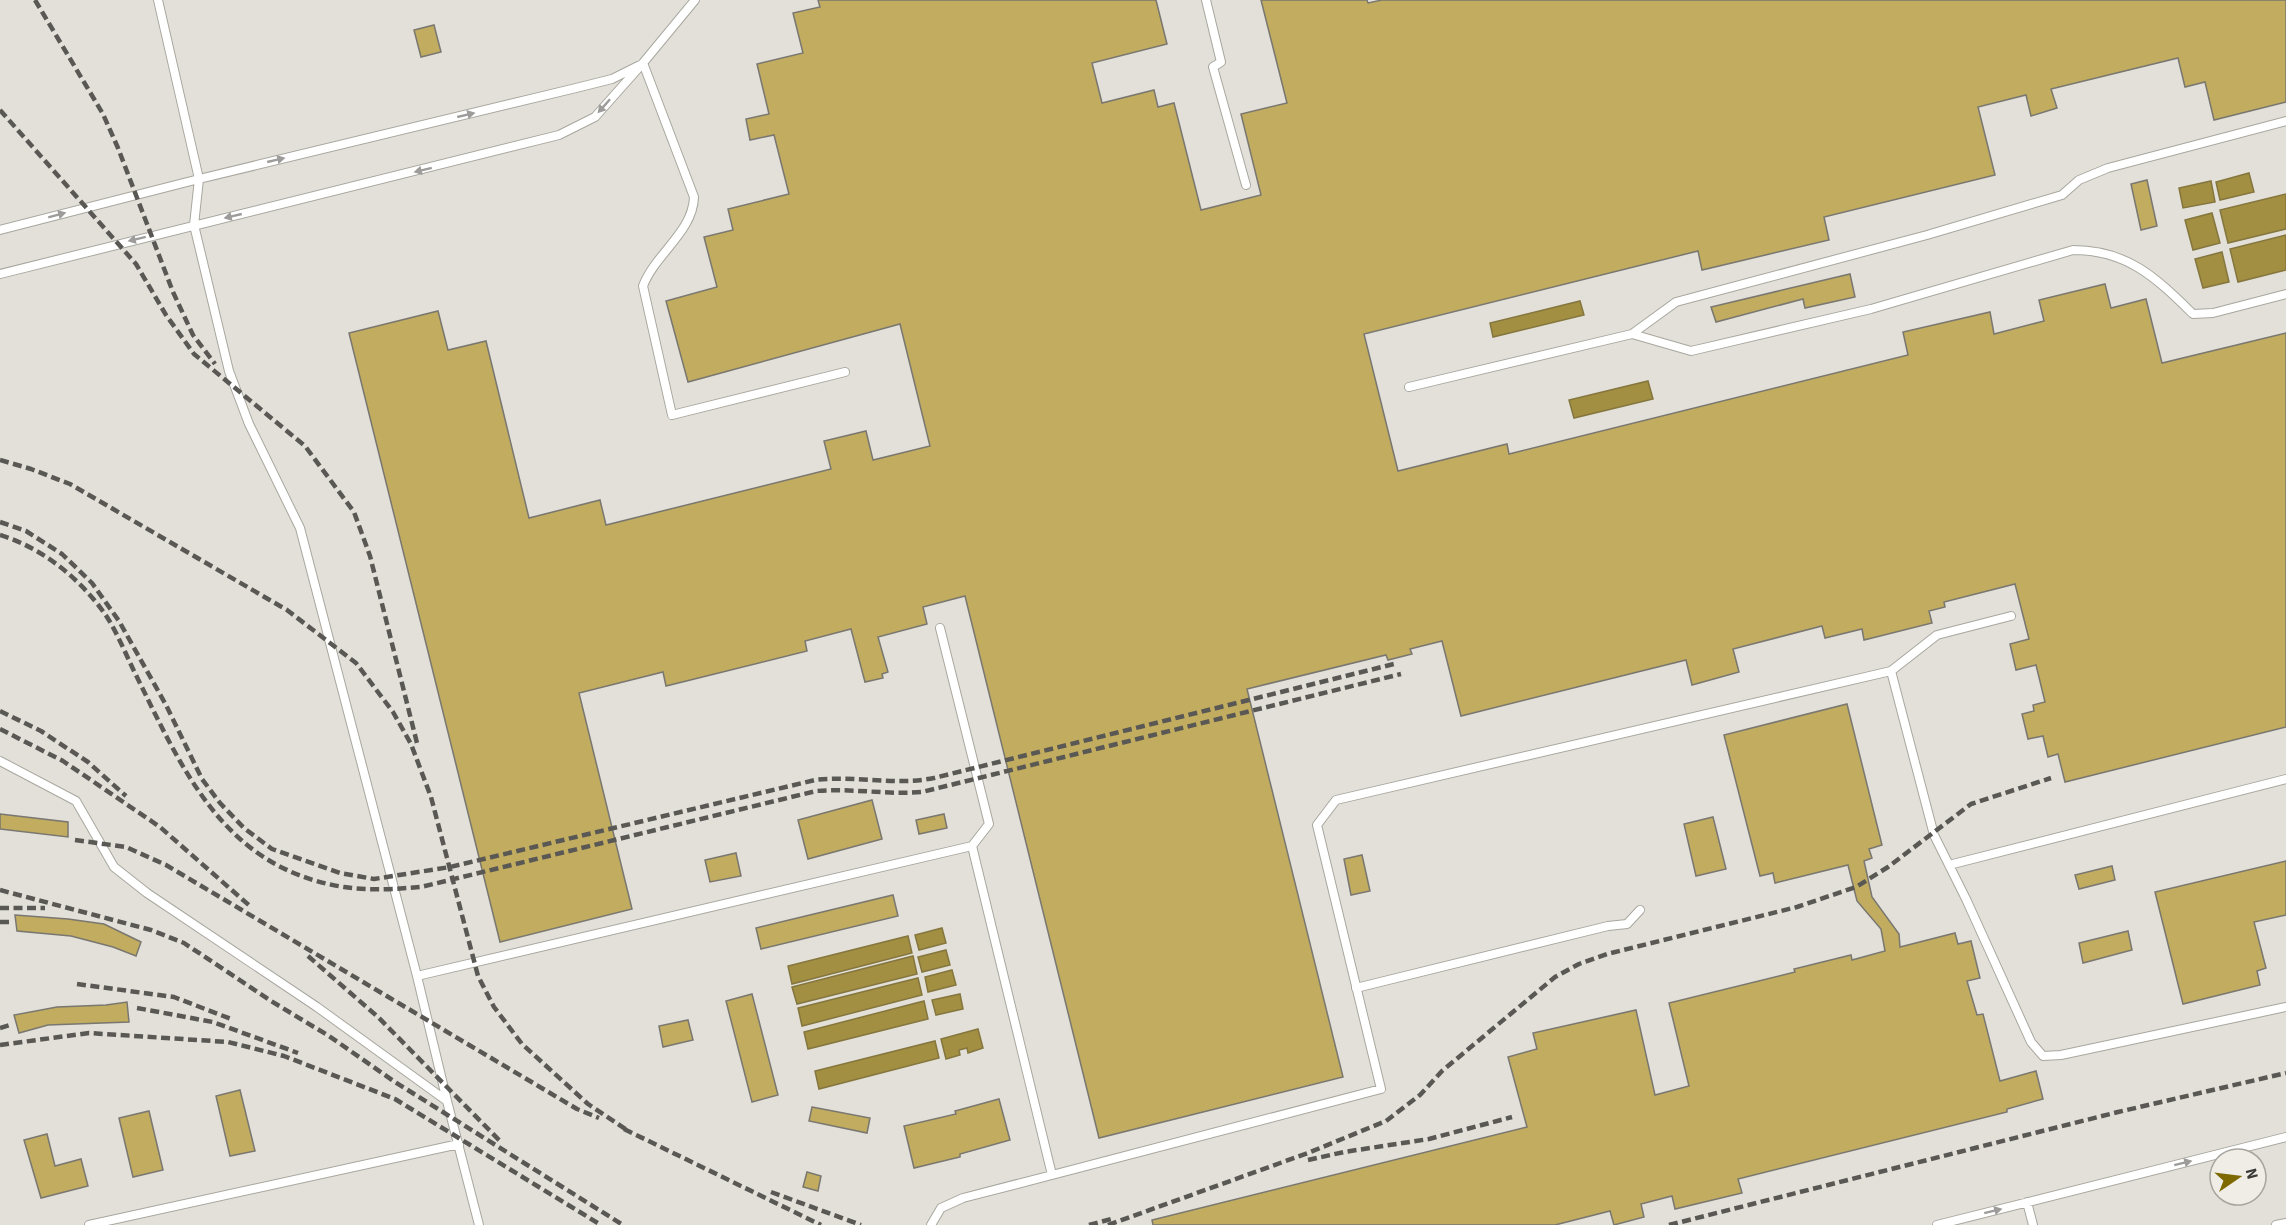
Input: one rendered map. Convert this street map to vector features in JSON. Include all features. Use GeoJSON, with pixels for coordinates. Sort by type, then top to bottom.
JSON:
{"type":"FeatureCollection","features":[{"type":"Feature","properties":{"kind":"lane"},"geometry":{"type":"LineString","coordinates":[[158,0],[199,179],[194,225],[229,371],[240,401],[300,528],[417,976],[479,1225]]}},
{"type":"Feature","properties":{"kind":"lane"},"geometry":{"type":"LineString","coordinates":[[0,273],[559,135],[595,117],[644,63],[695,0]]}},
{"type":"Feature","properties":{"kind":"lane"},"geometry":{"type":"LineString","coordinates":[[1206,0],[1221,62],[1214,67],[1246,185]]}},
{"type":"Feature","properties":{"kind":"lane"},"geometry":{"type":"LineString","coordinates":[[0,230],[199,179],[612,79],[644,63]]}},
{"type":"Feature","properties":{"kind":"lane"},"geometry":{"type":"LineString","coordinates":[[644,63],[694,197],[694,210],[648,273],[644,286],[672,415],[845,372]]}},
{"type":"Feature","properties":{"kind":"lane"},"geometry":{"type":"LineString","coordinates":[[1409,387],[1632,334],[1676,302],[1950,229],[2062,195],[2079,180],[2118,165],[2286,121]]}},
{"type":"Feature","properties":{"kind":"lane"},"geometry":{"type":"LineString","coordinates":[[1632,334],[1691,351],[1871,309],[2073,250],[2091,250],[2132,262],[2145,270],[2193,314],[2212,313],[2286,294]]}},
{"type":"Feature","properties":{"kind":"lane"},"geometry":{"type":"LineString","coordinates":[[931,1225],[941,1208],[963,1198],[1381,1089],[1317,825],[1336,800],[1891,671],[1937,635],[2011,616]]}},
{"type":"Feature","properties":{"kind":"lane"},"geometry":{"type":"LineString","coordinates":[[417,976],[972,846],[989,824],[940,628]]}},
{"type":"Feature","properties":{"kind":"lane"},"geometry":{"type":"LineString","coordinates":[[1891,671],[1934,835],[2031,1042],[2043,1056],[2061,1055],[2286,1007]]}},
{"type":"Feature","properties":{"kind":"lane"},"geometry":{"type":"LineString","coordinates":[[0,761],[76,801],[114,867],[147,893],[317,1007],[447,1101]]}},
{"type":"Feature","properties":{"kind":"lane"},"geometry":{"type":"LineString","coordinates":[[1949,865],[2286,779]]}},
{"type":"Feature","properties":{"kind":"lane"},"geometry":{"type":"LineString","coordinates":[[972,846],[1052,1176]]}},
{"type":"Feature","properties":{"kind":"lane"},"geometry":{"type":"LineString","coordinates":[[1356,988],[1608,926],[1627,924],[1640,910]]}},
{"type":"Feature","properties":{"kind":"lane"},"geometry":{"type":"LineString","coordinates":[[1937,1225],[2286,1137]]}},
{"type":"Feature","properties":{"kind":"lane"},"geometry":{"type":"LineString","coordinates":[[89,1225],[459,1144]]}},
{"type":"Feature","properties":{"kind":"lane"},"geometry":{"type":"LineString","coordinates":[[2027,1202],[2033,1225]]}},
{"type":"Feature","properties":{"kind":"lane"},"geometry":{"type":"LineString","coordinates":[[2276,1225],[2286,1222]]}},
{"type":"Feature","properties":{"kind":"shaded area"},"geometry":{"type":"Polygon","coordinates":[[[2249,173],[2254,192],[2220,200],[2216,182],[2249,173]]]}},
{"type":"Feature","properties":{"kind":"shaded area"},"geometry":{"type":"Polygon","coordinates":[[[2211,181],[2215,202],[2183,208],[2179,188],[2211,181]]]}},
{"type":"Feature","properties":{"kind":"shaded area"},"geometry":{"type":"Polygon","coordinates":[[[2286,194],[2286,229],[2228,243],[2220,210],[2286,194]]]}},
{"type":"Feature","properties":{"kind":"shaded area"},"geometry":{"type":"Polygon","coordinates":[[[2212,213],[2220,243],[2193,250],[2185,220],[2212,213]]]}},
{"type":"Feature","properties":{"kind":"shaded area"},"geometry":{"type":"Polygon","coordinates":[[[2286,235],[2286,270],[2238,282],[2230,249],[2286,235]]]}},
{"type":"Feature","properties":{"kind":"shaded area"},"geometry":{"type":"Polygon","coordinates":[[[2222,252],[2229,282],[2203,288],[2195,259],[2222,252]]]}},
{"type":"Feature","properties":{"kind":"shaded area"},"geometry":{"type":"Polygon","coordinates":[[[1580,301],[1584,315],[1493,337],[1490,323],[1580,301]]]}},
{"type":"Feature","properties":{"kind":"shaded area"},"geometry":{"type":"Polygon","coordinates":[[[1648,381],[1653,399],[1574,418],[1569,400],[1648,381]]]}},
{"type":"Feature","properties":{"kind":"shaded area"},"geometry":{"type":"Polygon","coordinates":[[[942,928],[946,943],[919,950],[915,935],[942,928]]]}},
{"type":"Feature","properties":{"kind":"shaded area"},"geometry":{"type":"Polygon","coordinates":[[[908,936],[912,953],[792,984],[788,966],[908,936]]]}},
{"type":"Feature","properties":{"kind":"shaded area"},"geometry":{"type":"Polygon","coordinates":[[[946,950],[950,965],[922,972],[918,957],[946,950]]]}},
{"type":"Feature","properties":{"kind":"shaded area"},"geometry":{"type":"Polygon","coordinates":[[[913,956],[917,974],[797,1004],[792,987],[913,956]]]}},
{"type":"Feature","properties":{"kind":"shaded area"},"geometry":{"type":"Polygon","coordinates":[[[952,970],[956,985],[928,992],[925,977],[952,970]]]}},
{"type":"Feature","properties":{"kind":"shaded area"},"geometry":{"type":"Polygon","coordinates":[[[918,978],[922,995],[802,1026],[798,1008],[918,978]]]}},
{"type":"Feature","properties":{"kind":"shaded area"},"geometry":{"type":"Polygon","coordinates":[[[960,994],[963,1009],[936,1015],[932,1000],[960,994]]]}},
{"type":"Feature","properties":{"kind":"shaded area"},"geometry":{"type":"Polygon","coordinates":[[[924,1001],[928,1019],[808,1049],[804,1032],[924,1001]]]}},
{"type":"Feature","properties":{"kind":"shaded area"},"geometry":{"type":"Polygon","coordinates":[[[978,1029],[983,1048],[968,1053],[967,1048],[959,1050],[960,1055],[946,1059],[941,1039],[978,1029]]]}},
{"type":"Feature","properties":{"kind":"shaded area"},"geometry":{"type":"Polygon","coordinates":[[[935,1041],[939,1058],[819,1089],[815,1071],[935,1041]]]}},
{"type":"Feature","properties":{"kind":"building"},"geometry":{"type":"Polygon","coordinates":[[[818,0],[1156,0],[1167,44],[1092,63],[1102,103],[1154,90],[1158,107],[1174,103],[1201,210],[1261,195],[1241,114],[1287,103],[1261,0],[1367,0],[1368,3],[1382,0],[2286,0],[2286,102],[2214,120],[2205,82],[2185,87],[2178,58],[2051,89],[2057,108],[2031,116],[2026,95],[1978,107],[1995,175],[1824,217],[1829,240],[1702,270],[1698,251],[1364,334],[1398,471],[1507,444],[1509,454],[1908,355],[1903,332],[1990,312],[1994,334],[2044,321],[2039,300],[2105,284],[2111,308],[2146,299],[2162,363],[2286,333],[2286,727],[2065,782],[2058,754],[2048,757],[2043,736],[2028,739],[2022,714],[2034,711],[2033,705],[2045,702],[2036,665],[2016,670],[2010,644],[2029,639],[2015,584],[1944,602],[1945,607],[1929,611],[1932,623],[1864,640],[1862,629],[1825,638],[1822,626],[1733,649],[1739,672],[1692,685],[1686,660],[1461,716],[1442,641],[1410,649],[1412,654],[1388,660],[1386,655],[1247,689],[1343,1077],[1099,1138],[965,596],[923,607],[927,624],[878,637],[888,672],[882,674],[883,678],[865,682],[851,629],[805,641],[807,651],[666,686],[663,672],[579,693],[632,909],[500,942],[349,333],[438,311],[448,350],[486,341],[529,518],[600,500],[606,525],[831,469],[824,441],[866,431],[873,460],[930,446],[900,324],[688,382],[666,301],[717,287],[704,237],[733,230],[728,209],[789,194],[774,135],[750,140],[746,119],[769,114],[757,64],[803,53],[793,13],[820,7],[818,0]]]}},
{"type":"Feature","properties":{"kind":"building"},"geometry":{"type":"Polygon","coordinates":[[[434,25],[441,52],[421,57],[414,30],[434,25]]]}},
{"type":"Feature","properties":{"kind":"building"},"geometry":{"type":"Polygon","coordinates":[[[2147,180],[2157,226],[2141,230],[2131,184],[2147,180]]]}},
{"type":"Feature","properties":{"kind":"building"},"geometry":{"type":"Polygon","coordinates":[[[1850,274],[1855,297],[1805,308],[1803,299],[1716,322],[1711,307],[1850,274]]]}},
{"type":"Feature","properties":{"kind":"building"},"geometry":{"type":"Polygon","coordinates":[[[1847,704],[1882,845],[1869,849],[1872,858],[1864,861],[1872,897],[1899,934],[1900,947],[1955,933],[1958,944],[1971,941],[1980,978],[1967,981],[1977,1015],[1983,1014],[2000,1081],[2036,1071],[2043,1099],[2007,1109],[2007,1112],[1738,1179],[1742,1193],[1675,1209],[1672,1196],[1641,1204],[1644,1217],[1614,1225],[1610,1211],[1555,1225],[1153,1225],[1152,1220],[1527,1127],[1508,1057],[1537,1049],[1533,1033],[1636,1010],[1655,1095],[1689,1086],[1669,1003],[1795,972],[1794,969],[1851,955],[1852,960],[1885,951],[1881,929],[1857,901],[1848,865],[1775,883],[1773,873],[1760,876],[1724,735],[1847,704]]]}},
{"type":"Feature","properties":{"kind":"building"},"geometry":{"type":"Polygon","coordinates":[[[872,800],[882,839],[808,859],[798,820],[872,800]]]}},
{"type":"Feature","properties":{"kind":"building"},"geometry":{"type":"Polygon","coordinates":[[[0,814],[68,822],[68,837],[0,829],[0,814]]]}},
{"type":"Feature","properties":{"kind":"building"},"geometry":{"type":"Polygon","coordinates":[[[944,814],[947,828],[919,834],[916,820],[944,814]]]}},
{"type":"Feature","properties":{"kind":"building"},"geometry":{"type":"Polygon","coordinates":[[[1713,817],[1726,869],[1696,876],[1684,824],[1713,817]]]}},
{"type":"Feature","properties":{"kind":"building"},"geometry":{"type":"Polygon","coordinates":[[[736,853],[741,876],[710,882],[705,860],[736,853]]]}},
{"type":"Feature","properties":{"kind":"building"},"geometry":{"type":"Polygon","coordinates":[[[1362,855],[1370,891],[1351,895],[1344,859],[1362,855]]]}},
{"type":"Feature","properties":{"kind":"building"},"geometry":{"type":"Polygon","coordinates":[[[2286,861],[2286,915],[2254,922],[2266,968],[2257,971],[2260,985],[2183,1004],[2155,892],[2286,861]]]}},
{"type":"Feature","properties":{"kind":"building"},"geometry":{"type":"Polygon","coordinates":[[[2112,866],[2115,880],[2079,889],[2075,875],[2112,866]]]}},
{"type":"Feature","properties":{"kind":"building"},"geometry":{"type":"Polygon","coordinates":[[[893,895],[898,916],[761,949],[756,928],[893,895]]]}},
{"type":"Feature","properties":{"kind":"building"},"geometry":{"type":"Polygon","coordinates":[[[15,915],[104,924],[141,942],[136,956],[113,947],[71,936],[17,931],[15,915]]]}},
{"type":"Feature","properties":{"kind":"building"},"geometry":{"type":"Polygon","coordinates":[[[2128,931],[2132,950],[2083,963],[2079,943],[2128,931]]]}},
{"type":"Feature","properties":{"kind":"building"},"geometry":{"type":"Polygon","coordinates":[[[752,994],[778,1095],[752,1102],[726,1001],[752,994]]]}},
{"type":"Feature","properties":{"kind":"building"},"geometry":{"type":"Polygon","coordinates":[[[127,1002],[129,1022],[48,1025],[19,1033],[14,1015],[57,1007],[127,1002]]]}},
{"type":"Feature","properties":{"kind":"building"},"geometry":{"type":"Polygon","coordinates":[[[688,1020],[693,1040],[663,1047],[659,1026],[688,1020]]]}},
{"type":"Feature","properties":{"kind":"building"},"geometry":{"type":"Polygon","coordinates":[[[240,1090],[255,1151],[230,1156],[216,1096],[240,1090]]]}},
{"type":"Feature","properties":{"kind":"building"},"geometry":{"type":"Polygon","coordinates":[[[999,1099],[1010,1140],[960,1154],[960,1157],[914,1168],[904,1126],[956,1114],[955,1111],[999,1099]]]}},
{"type":"Feature","properties":{"kind":"building"},"geometry":{"type":"Polygon","coordinates":[[[812,1107],[870,1118],[867,1133],[809,1121],[812,1107]]]}},
{"type":"Feature","properties":{"kind":"building"},"geometry":{"type":"Polygon","coordinates":[[[149,1111],[163,1170],[133,1177],[119,1118],[149,1111]]]}},
{"type":"Feature","properties":{"kind":"building"},"geometry":{"type":"Polygon","coordinates":[[[47,1134],[55,1166],[81,1159],[88,1186],[41,1198],[24,1140],[47,1134]]]}},
{"type":"Feature","properties":{"kind":"building"},"geometry":{"type":"Polygon","coordinates":[[[807,1172],[821,1176],[818,1191],[803,1187],[807,1172]]]}},
{"type":"Feature","properties":{"kind":"railway"},"geometry":{"type":"LineString","coordinates":[[35,0],[103,114],[173,292],[193,335],[215,364]]}},
{"type":"Feature","properties":{"kind":"railway"},"geometry":{"type":"LineString","coordinates":[[0,110],[136,264],[166,315],[194,354],[305,446],[354,512],[370,556],[418,747]]}},
{"type":"Feature","properties":{"kind":"railway"},"geometry":{"type":"LineString","coordinates":[[0,460],[70,484],[287,610],[356,663],[393,712],[411,744],[431,797],[478,976],[494,1007],[522,1044],[588,1104],[630,1132]]}},
{"type":"Feature","properties":{"kind":"railway"},"geometry":{"type":"LineString","coordinates":[[0,522],[26,531],[62,554],[92,583],[119,621],[166,705],[202,779],[220,803],[244,828],[272,849],[340,873],[374,879],[450,867],[815,780],[905,781],[934,778],[1398,663]]}},
{"type":"Feature","properties":{"kind":"railway"},"geometry":{"type":"LineString","coordinates":[[0,535],[46,557],[73,578],[97,603],[114,629],[169,742],[189,776],[211,808],[237,836],[266,859],[302,876],[353,888],[421,887],[816,791],[922,792],[1401,674]]}},
{"type":"Feature","properties":{"kind":"railway"},"geometry":{"type":"LineString","coordinates":[[0,711],[41,731],[88,762],[126,796]]}},
{"type":"Feature","properties":{"kind":"railway"},"geometry":{"type":"LineString","coordinates":[[0,729],[63,761],[160,827],[251,907]]}},
{"type":"Feature","properties":{"kind":"railway"},"geometry":{"type":"LineString","coordinates":[[1108,1225],[1308,1153],[1386,1121],[1420,1095],[1442,1071],[1555,977],[1579,964],[1607,954],[1797,907],[1856,887],[1888,867],[1971,804],[2051,778]]}},
{"type":"Feature","properties":{"kind":"railway"},"geometry":{"type":"LineString","coordinates":[[75,840],[126,847],[166,865],[577,1109],[599,1118]]}},
{"type":"Feature","properties":{"kind":"railway"},"geometry":{"type":"LineString","coordinates":[[0,890],[151,930],[184,943],[271,1001],[329,1036],[395,1082],[623,1225]]}},
{"type":"Feature","properties":{"kind":"railway"},"geometry":{"type":"LineString","coordinates":[[0,908],[45,908]]}},
{"type":"Feature","properties":{"kind":"railway"},"geometry":{"type":"LineString","coordinates":[[0,922],[12,922]]}},
{"type":"Feature","properties":{"kind":"railway"},"geometry":{"type":"LineString","coordinates":[[308,956],[378,1017],[500,1141]]}},
{"type":"Feature","properties":{"kind":"railway"},"geometry":{"type":"LineString","coordinates":[[77,984],[174,997],[231,1019]]}},
{"type":"Feature","properties":{"kind":"railway"},"geometry":{"type":"LineString","coordinates":[[137,1008],[213,1022],[298,1053]]}},
{"type":"Feature","properties":{"kind":"railway"},"geometry":{"type":"LineString","coordinates":[[0,1028],[10,1025]]}},
{"type":"Feature","properties":{"kind":"railway"},"geometry":{"type":"LineString","coordinates":[[0,1045],[89,1033],[228,1042],[284,1056],[395,1099],[601,1225]]}},
{"type":"Feature","properties":{"kind":"railway"},"geometry":{"type":"LineString","coordinates":[[1669,1225],[2118,1112],[2286,1073]]}},
{"type":"Feature","properties":{"kind":"railway"},"geometry":{"type":"LineString","coordinates":[[1308,1160],[1429,1139],[1512,1117]]}},
{"type":"Feature","properties":{"kind":"railway"},"geometry":{"type":"LineString","coordinates":[[624,1129],[821,1225]]}},
{"type":"Feature","properties":{"kind":"railway"},"geometry":{"type":"LineString","coordinates":[[771,1192],[861,1225]]}},
{"type":"Feature","properties":{"kind":"railway"},"geometry":{"type":"LineString","coordinates":[[1089,1225],[1115,1218]]}}]}
